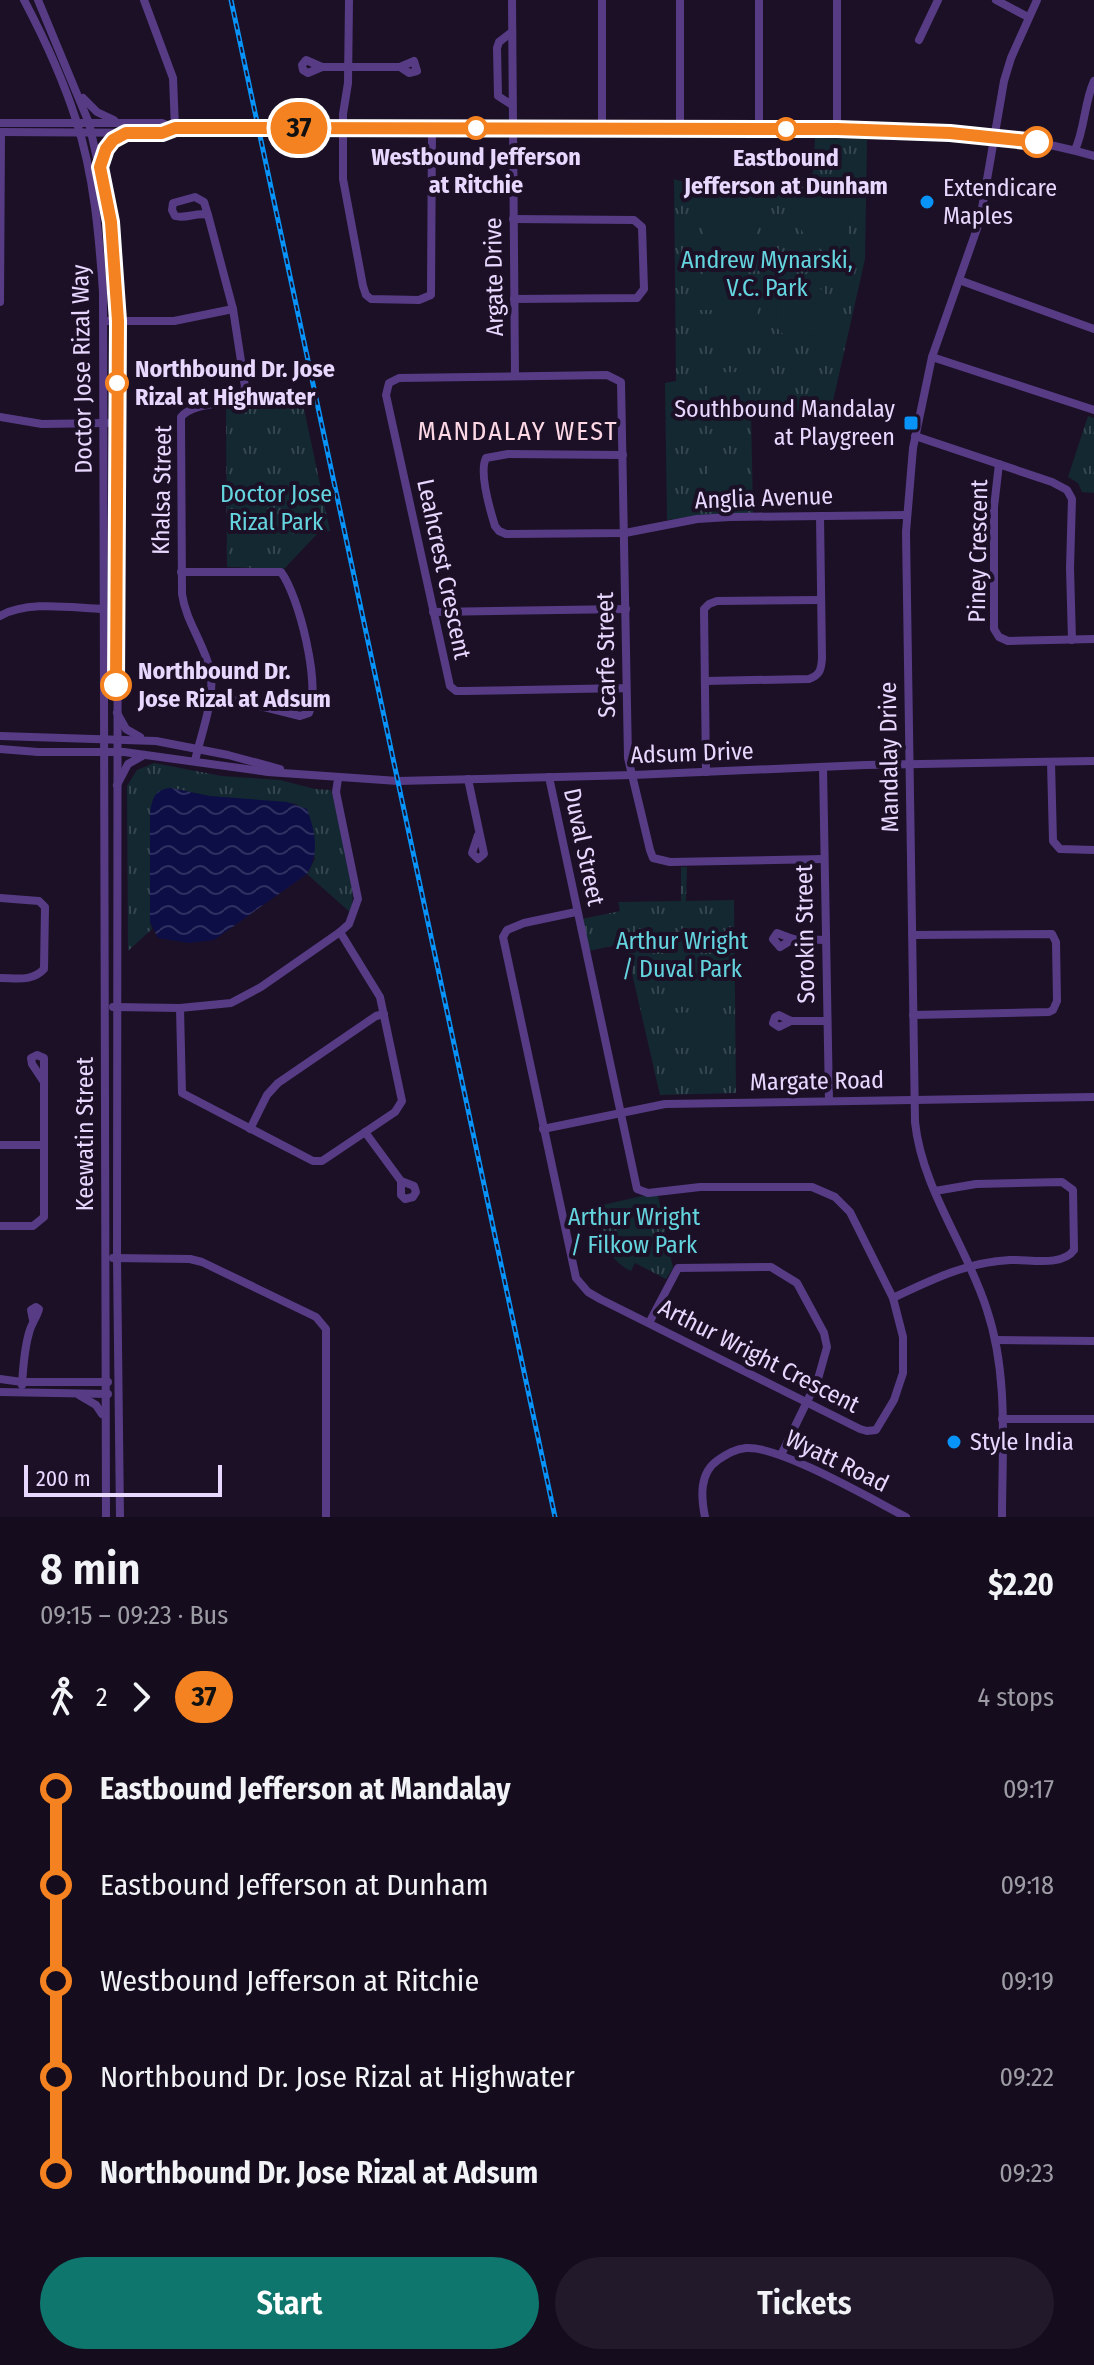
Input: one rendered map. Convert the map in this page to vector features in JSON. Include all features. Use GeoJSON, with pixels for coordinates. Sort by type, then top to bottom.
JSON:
{"type":"FeatureCollection","features":[{"type":"Feature","properties":{"kind":"street","name":"Doctor Jose Rizal Way"},"geometry":{"type":"LineString","coordinates":[[24,0],[59,76],[78,128],[97,214],[104,321],[105,752]]}},
{"type":"Feature","properties":{"kind":"street","name":"Doctor Jose Rizal Way"},"geometry":{"type":"LineString","coordinates":[[38,0],[90,128],[111,222],[118,321],[116,752]]}},
{"type":"Feature","properties":{"kind":"street"},"geometry":{"type":"LineString","coordinates":[[144,0],[173,78],[175,128]]}},
{"type":"Feature","properties":{"kind":"street"},"geometry":{"type":"LineString","coordinates":[[349,0],[343,128],[345,199],[363,286],[366,295],[379,301],[426,299],[433,290],[432,128]]}},
{"type":"Feature","properties":{"kind":"street","name":"Argate Drive"},"geometry":{"type":"LineString","coordinates":[[512,0],[515,376]]}},
{"type":"Feature","properties":{"kind":"street"},"geometry":{"type":"LineString","coordinates":[[602,0],[602,129]]}},
{"type":"Feature","properties":{"kind":"street"},"geometry":{"type":"LineString","coordinates":[[680,0],[680,129]]}},
{"type":"Feature","properties":{"kind":"street"},"geometry":{"type":"LineString","coordinates":[[759,0],[759,129]]}},
{"type":"Feature","properties":{"kind":"street"},"geometry":{"type":"LineString","coordinates":[[837,0],[837,129]]}},
{"type":"Feature","properties":{"kind":"street"},"geometry":{"type":"LineString","coordinates":[[919,40],[938,0]]}},
{"type":"Feature","properties":{"kind":"street"},"geometry":{"type":"LineString","coordinates":[[996,0],[1028,17]]}},
{"type":"Feature","properties":{"kind":"street","name":"Mandalay Drive"},"geometry":{"type":"LineString","coordinates":[[1002,1517],[1002,1383],[995,1340],[971,1266],[919,1151],[914,1100],[907,515],[915,436],[932,357],[980,220],[1004,81],[1037,0]]}},
{"type":"Feature","properties":{"kind":"street"},"geometry":{"type":"LineString","coordinates":[[512,32],[499,42],[497,48],[496,86],[498,96],[512,105]]}},
{"type":"Feature","properties":{"kind":"street"},"geometry":{"type":"LineString","coordinates":[[322,67],[400,67]]}},
{"type":"Feature","properties":{"kind":"street"},"geometry":{"type":"LineString","coordinates":[[1075,150],[1094,81]]}},
{"type":"Feature","properties":{"kind":"street"},"geometry":{"type":"LineString","coordinates":[[78,93],[97,112],[126,128]]}},
{"type":"Feature","properties":{"kind":"street"},"geometry":{"type":"LineString","coordinates":[[0,123],[78,128]]}},
{"type":"Feature","properties":{"kind":"street"},"geometry":{"type":"LineString","coordinates":[[0,302],[0,132],[78,128],[126,128],[162,133],[175,128],[837,129],[996,137],[1094,156]]}},
{"type":"Feature","properties":{"kind":"street"},"geometry":{"type":"LineString","coordinates":[[100,167],[106,149],[126,128]]}},
{"type":"Feature","properties":{"kind":"street","name":"Khalsa Street"},"geometry":{"type":"LineString","coordinates":[[195,761],[210,694],[209,665],[184,610],[181,572],[181,417],[193,409],[241,399],[244,393],[233,309],[208,215]]}},
{"type":"Feature","properties":{"kind":"street"},"geometry":{"type":"LineString","coordinates":[[513,219],[634,220],[642,227],[644,289],[637,298],[514,299]]}},
{"type":"Feature","properties":{"kind":"street"},"geometry":{"type":"LineString","coordinates":[[959,280],[1094,329]]}},
{"type":"Feature","properties":{"kind":"street"},"geometry":{"type":"LineString","coordinates":[[104,321],[174,321],[233,309]]}},
{"type":"Feature","properties":{"kind":"street"},"geometry":{"type":"LineString","coordinates":[[932,357],[1094,410]]}},
{"type":"Feature","properties":{"kind":"street","name":"Leahcrest Crescent"},"geometry":{"type":"LineString","coordinates":[[625,533],[622,389],[616,377],[399,378],[389,383],[386,389],[447,679],[456,691],[626,688]]}},
{"type":"Feature","properties":{"kind":"street"},"geometry":{"type":"LineString","coordinates":[[0,417],[42,424],[116,423]]}},
{"type":"Feature","properties":{"kind":"street"},"geometry":{"type":"LineString","coordinates":[[915,436],[1061,486],[1072,499],[1072,640]]}},
{"type":"Feature","properties":{"kind":"street","name":"Anglia Avenue"},"geometry":{"type":"LineString","coordinates":[[623,455],[500,454],[486,458],[482,465],[492,516],[499,531],[506,534],[625,533],[697,519],[907,515]]}},
{"type":"Feature","properties":{"kind":"street","name":"Piney Crescent"},"geometry":{"type":"LineString","coordinates":[[999,464],[994,507],[994,629],[999,637],[1008,641],[1094,639]]}},
{"type":"Feature","properties":{"kind":"street"},"geometry":{"type":"LineString","coordinates":[[705,681],[809,679],[817,676],[822,659],[820,516]]}},
{"type":"Feature","properties":{"kind":"street","name":"Scarfe Street"},"geometry":{"type":"LineString","coordinates":[[625,533],[628,758],[653,858],[660,861],[824,859]]}},
{"type":"Feature","properties":{"kind":"street"},"geometry":{"type":"LineString","coordinates":[[181,572],[281,572],[289,584],[300,623],[312,690],[309,713],[300,716],[210,694]]}},
{"type":"Feature","properties":{"kind":"street"},"geometry":{"type":"LineString","coordinates":[[706,772],[704,609],[709,604],[820,600]]}},
{"type":"Feature","properties":{"kind":"street"},"geometry":{"type":"LineString","coordinates":[[0,616],[26,608],[104,609],[117,622]]}},
{"type":"Feature","properties":{"kind":"street"},"geometry":{"type":"LineString","coordinates":[[433,612],[626,609]]}},
{"type":"Feature","properties":{"kind":"street"},"geometry":{"type":"LineString","coordinates":[[116,709],[126,729],[148,741]]}},
{"type":"Feature","properties":{"kind":"street","name":"Adsum Drive"},"geometry":{"type":"LineString","coordinates":[[0,736],[148,741],[198,748],[292,772],[338,779],[398,781],[1094,761]]}},
{"type":"Feature","properties":{"kind":"street","name":"Adsum Drive"},"geometry":{"type":"LineString","coordinates":[[0,749],[149,754],[268,772],[292,772]]}},
{"type":"Feature","properties":{"kind":"street","name":"Keewatin Street"},"geometry":{"type":"LineString","coordinates":[[105,752],[106,1517]]}},
{"type":"Feature","properties":{"kind":"street","name":"Keewatin Street"},"geometry":{"type":"LineString","coordinates":[[116,752],[120,1517]]}},
{"type":"Feature","properties":{"kind":"street"},"geometry":{"type":"LineString","coordinates":[[116,790],[128,764],[149,754]]}},
{"type":"Feature","properties":{"kind":"street"},"geometry":{"type":"LineString","coordinates":[[1051,762],[1053,841],[1060,849],[1094,850]]}},
{"type":"Feature","properties":{"kind":"street","name":"Sorokin Street"},"geometry":{"type":"LineString","coordinates":[[823,767],[829,1101]]}},
{"type":"Feature","properties":{"kind":"street","name":"Duval Street"},"geometry":{"type":"LineString","coordinates":[[549,777],[620,1113]]}},
{"type":"Feature","properties":{"kind":"street"},"geometry":{"type":"LineString","coordinates":[[104,1007],[180,1008],[231,1003],[261,987],[349,924],[358,899],[336,792],[338,779]]}},
{"type":"Feature","properties":{"kind":"street"},"geometry":{"type":"LineString","coordinates":[[468,779],[478,835]]}},
{"type":"Feature","properties":{"kind":"street"},"geometry":{"type":"LineString","coordinates":[[0,898],[39,901],[45,907],[44,969],[27,979],[0,978]]}},
{"type":"Feature","properties":{"kind":"street","name":"Arthur Wright Crescent"},"geometry":{"type":"LineString","coordinates":[[576,912],[524,923],[507,930],[503,937],[576,1278],[588,1292],[807,1402],[867,1431],[880,1427],[903,1373],[903,1337],[893,1298],[850,1212],[835,1197],[820,1189],[803,1186],[700,1187],[648,1193],[637,1189],[620,1113]]}},
{"type":"Feature","properties":{"kind":"street"},"geometry":{"type":"LineString","coordinates":[[180,1008],[182,1093],[313,1161],[322,1161],[395,1112],[402,1101],[384,1014],[374,984],[340,932]]}},
{"type":"Feature","properties":{"kind":"street"},"geometry":{"type":"LineString","coordinates":[[912,935],[1052,934],[1056,942],[1057,1001],[1049,1012],[913,1015]]}},
{"type":"Feature","properties":{"kind":"street"},"geometry":{"type":"LineString","coordinates":[[793,939],[826,940]]}},
{"type":"Feature","properties":{"kind":"street"},"geometry":{"type":"LineString","coordinates":[[250,1129],[267,1095],[278,1083],[376,1016],[384,1014]]}},
{"type":"Feature","properties":{"kind":"street"},"geometry":{"type":"LineString","coordinates":[[791,1021],[827,1021]]}},
{"type":"Feature","properties":{"kind":"street"},"geometry":{"type":"LineString","coordinates":[[0,1226],[33,1226],[44,1217],[44,1082]]}},
{"type":"Feature","properties":{"kind":"street","name":"Margate Road"},"geometry":{"type":"LineString","coordinates":[[543,1129],[665,1104],[1094,1097]]}},
{"type":"Feature","properties":{"kind":"street"},"geometry":{"type":"LineString","coordinates":[[365,1132],[401,1181]]}},
{"type":"Feature","properties":{"kind":"street"},"geometry":{"type":"LineString","coordinates":[[0,1145],[43,1145]]}},
{"type":"Feature","properties":{"kind":"street"},"geometry":{"type":"LineString","coordinates":[[893,1298],[946,1273],[971,1266],[995,1261],[1068,1258],[1074,1250],[1073,1190],[1068,1184],[976,1184],[935,1191]]}},
{"type":"Feature","properties":{"kind":"street"},"geometry":{"type":"LineString","coordinates":[[104,1258],[190,1259],[202,1262],[323,1323],[326,1329],[326,1517]]}},
{"type":"Feature","properties":{"kind":"street"},"geometry":{"type":"LineString","coordinates":[[649,1323],[678,1268],[771,1267],[797,1283],[824,1333],[827,1347],[818,1379],[781,1455]]}},
{"type":"Feature","properties":{"kind":"street"},"geometry":{"type":"LineString","coordinates":[[22,1394],[24,1356],[33,1320]]}},
{"type":"Feature","properties":{"kind":"street"},"geometry":{"type":"LineString","coordinates":[[995,1340],[1094,1341]]}},
{"type":"Feature","properties":{"kind":"street"},"geometry":{"type":"LineString","coordinates":[[0,1379],[22,1382],[117,1381]]}},
{"type":"Feature","properties":{"kind":"street"},"geometry":{"type":"LineString","coordinates":[[0,1392],[117,1394]]}},
{"type":"Feature","properties":{"kind":"street"},"geometry":{"type":"LineString","coordinates":[[79,1394],[100,1409],[104,1419]]}},
{"type":"Feature","properties":{"kind":"street"},"geometry":{"type":"LineString","coordinates":[[1002,1419],[1094,1419]]}},
{"type":"Feature","properties":{"kind":"street","name":"Wyatt Road"},"geometry":{"type":"LineString","coordinates":[[705,1517],[702,1484],[714,1462],[731,1452],[747,1448],[781,1455],[906,1517]]}},
{"type":"Feature","properties":{"kind":"green space","name":"Andrew Mynarski, V.C. Park"},"geometry":{"type":"Polygon","coordinates":[[[815,138],[867,139],[865,259],[831,410],[751,412],[753,513],[667,520],[665,383],[676,381],[674,179],[684,182],[795,180],[813,173],[815,138]]]}},
{"type":"Feature","properties":{"kind":"green space"},"geometry":{"type":"Polygon","coordinates":[[[792,197],[844,199],[850,203],[845,258],[822,250],[807,238],[797,221],[792,197]]]}},
{"type":"Feature","properties":{"kind":"green space"},"geometry":{"type":"Polygon","coordinates":[[[699,199],[750,199],[756,205],[758,262],[730,257],[712,246],[702,227],[699,199]]]}},
{"type":"Feature","properties":{"kind":"green space"},"geometry":{"type":"Polygon","coordinates":[[[707,269],[746,269],[743,287],[736,301],[758,298],[757,331],[754,335],[716,339],[723,310],[699,310],[703,272],[707,269]]]}},
{"type":"Feature","properties":{"kind":"green space"},"geometry":{"type":"Polygon","coordinates":[[[781,273],[806,280],[823,292],[833,310],[836,336],[783,334],[777,328],[776,275],[781,273]]]}},
{"type":"Feature","properties":{"kind":"green space"},"geometry":{"type":"Polygon","coordinates":[[[738,372],[739,428],[710,429],[708,373],[738,372]]]}},
{"type":"Feature","properties":{"kind":"green space","name":"Doctor Jose Rizal Park"},"geometry":{"type":"Polygon","coordinates":[[[245,399],[261,399],[304,409],[330,531],[318,533],[284,569],[227,567],[226,406],[245,399]]]}},
{"type":"Feature","properties":{"kind":"green space"},"geometry":{"type":"Polygon","coordinates":[[[1088,416],[1094,418],[1094,493],[1082,492],[1078,483],[1068,477],[1088,416]]]}},
{"type":"Feature","properties":{"kind":"green space"},"geometry":{"type":"Polygon","coordinates":[[[741,457],[742,493],[709,493],[709,458],[741,457]]]}},
{"type":"Feature","properties":{"kind":"green space"},"geometry":{"type":"Polygon","coordinates":[[[154,763],[222,776],[280,780],[331,790],[350,868],[351,913],[307,874],[315,859],[297,804],[209,796],[171,788],[150,922],[152,929],[128,951],[127,786],[137,770],[154,763]]]}},
{"type":"Feature","properties":{"kind":"green space","name":"Arthur Wright / Duval Park"},"geometry":{"type":"Polygon","coordinates":[[[681,867],[687,867],[686,901],[734,900],[736,1093],[660,1095],[625,943],[589,951],[582,919],[620,911],[618,902],[681,901],[681,867]]]}},
{"type":"Feature","properties":{"kind":"green space"},"geometry":{"type":"Polygon","coordinates":[[[666,976],[713,976],[713,1006],[667,1007],[666,976]]]}},
{"type":"Feature","properties":{"kind":"green space"},"geometry":{"type":"Polygon","coordinates":[[[713,1012],[713,1048],[668,1048],[667,1013],[713,1012]]]}},
{"type":"Feature","properties":{"kind":"green space","name":"Arthur Wright / Filkow Park"},"geometry":{"type":"Polygon","coordinates":[[[642,1196],[658,1196],[673,1268],[666,1279],[635,1263],[631,1271],[622,1266],[607,1244],[598,1206],[642,1196]]]}},
{"type":"Feature","properties":{"kind":"water"},"geometry":{"type":"Polygon","coordinates":[[[171,788],[209,796],[287,802],[307,809],[315,842],[314,858],[307,874],[214,940],[189,943],[158,938],[150,922],[150,814],[155,796],[161,790],[171,788]]]}},
{"type":"Feature","properties":{"kind":"railway"},"geometry":{"type":"LineString","coordinates":[[231,0],[555,1517]]}},
{"type":"Feature","properties":{"kind":"bus line","name":"37"},"geometry":{"type":"LineString","coordinates":[[116,685],[118,321],[111,222],[100,167],[106,149],[113,140],[126,133],[162,133],[175,128],[378,128],[837,129],[950,133],[1037,142]]}},
{"type":"Feature","properties":{"kind":"place","name":"Westbound Jefferson at Ritchie"},"geometry":{"type":"Point","coordinates":[476,128]}},
{"type":"Feature","properties":{"kind":"place","name":"Eastbound Jefferson at Dunham"},"geometry":{"type":"Point","coordinates":[786,129]}},
{"type":"Feature","properties":{"kind":"place","name":"Extendicare Maples"},"geometry":{"type":"Point","coordinates":[927,202]}},
{"type":"Feature","properties":{"kind":"place","name":"Northbound Dr. Jose Rizal at Highwater"},"geometry":{"type":"Point","coordinates":[117,383]}},
{"type":"Feature","properties":{"kind":"place","name":"Southbound Mandalay at Playgreen"},"geometry":{"type":"Point","coordinates":[911,423]}},
{"type":"Feature","properties":{"kind":"place","name":"Northbound Dr. Jose Rizal at Adsum"},"geometry":{"type":"Point","coordinates":[116,685]}},
{"type":"Feature","properties":{"kind":"place","name":"Style India"},"geometry":{"type":"Point","coordinates":[954,1442]}},
{"type":"Feature","properties":{"kind":"district","name":"MANDALAY WEST"},"geometry":{"type":"Point","coordinates":[518,431]}}]}
